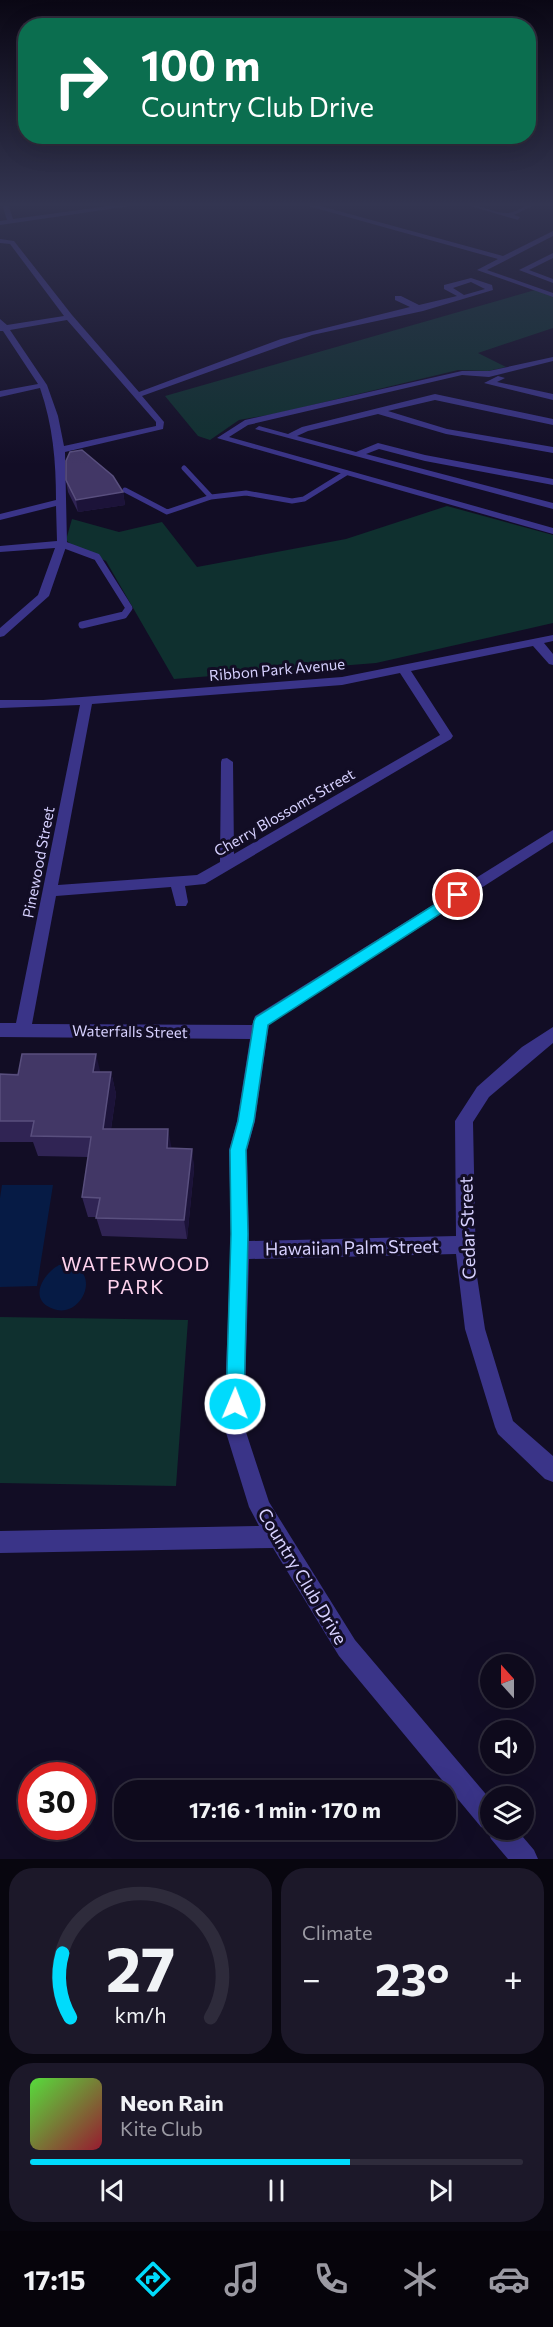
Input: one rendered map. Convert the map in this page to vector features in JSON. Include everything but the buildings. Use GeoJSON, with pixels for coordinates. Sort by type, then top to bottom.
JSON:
{"type":"FeatureCollection","features":[{"type":"Feature","properties":{"kind":"street"},"geometry":{"type":"LineString","coordinates":[[49,291],[69,318],[160,422],[160,427],[60,450]]}},
{"type":"Feature","properties":{"kind":"street"},"geometry":{"type":"LineString","coordinates":[[453,291],[463,297]]}},
{"type":"Feature","properties":{"kind":"street"},"geometry":{"type":"LineString","coordinates":[[138,395],[285,341],[364,319],[420,309],[486,291]]}},
{"type":"Feature","properties":{"kind":"street"},"geometry":{"type":"LineString","coordinates":[[398,298],[420,309]]}},
{"type":"Feature","properties":{"kind":"street"},"geometry":{"type":"LineString","coordinates":[[352,311],[364,319]]}},
{"type":"Feature","properties":{"kind":"street"},"geometry":{"type":"LineString","coordinates":[[0,634],[42,596],[62,544],[60,450],[54,416],[43,385],[2,326],[69,318]]}},
{"type":"Feature","properties":{"kind":"street"},"geometry":{"type":"LineString","coordinates":[[553,359],[489,374],[462,373],[245,423],[222,438],[553,531]]}},
{"type":"Feature","properties":{"kind":"street"},"geometry":{"type":"LineString","coordinates":[[553,370],[543,369],[488,383],[553,397]]}},
{"type":"Feature","properties":{"kind":"street"},"geometry":{"type":"LineString","coordinates":[[0,394],[43,385]]}},
{"type":"Feature","properties":{"kind":"street"},"geometry":{"type":"LineString","coordinates":[[290,436],[305,429],[435,397],[553,422]]}},
{"type":"Feature","properties":{"kind":"street"},"geometry":{"type":"LineString","coordinates":[[378,411],[446,431],[553,450]]}},
{"type":"Feature","properties":{"kind":"street"},"geometry":{"type":"LineString","coordinates":[[258,429],[553,506]]}},
{"type":"Feature","properties":{"kind":"street"},"geometry":{"type":"LineString","coordinates":[[358,454],[378,446],[425,458],[553,482]]}},
{"type":"Feature","properties":{"kind":"street"},"geometry":{"type":"LineString","coordinates":[[522,497],[530,478]]}},
{"type":"Feature","properties":{"kind":"street"},"geometry":{"type":"LineString","coordinates":[[0,517],[61,502]]}},
{"type":"Feature","properties":{"kind":"street"},"geometry":{"type":"LineString","coordinates":[[0,549],[62,544]]}},
{"type":"Feature","properties":{"kind":"street","name":"Ribbon Park Avenue"},"geometry":{"type":"LineString","coordinates":[[0,704],[87,700],[342,681],[553,638]]}},
{"type":"Feature","properties":{"kind":"street"},"geometry":{"type":"LineString","coordinates":[[536,642],[553,661]]}},
{"type":"Feature","properties":{"kind":"street","name":"Cherry Blossoms Street"},"geometry":{"type":"LineString","coordinates":[[49,891],[200,880],[447,736],[404,669]]}},
{"type":"Feature","properties":{"kind":"street","name":"Pinewood Street"},"geometry":{"type":"LineString","coordinates":[[22,1030],[87,700]]}},
{"type":"Feature","properties":{"kind":"street"},"geometry":{"type":"LineString","coordinates":[[227,762],[227,864]]}},
{"type":"Feature","properties":{"kind":"street","name":"Country Club Drive"},"geometry":{"type":"LineString","coordinates":[[480,1806],[347,1648],[260,1506],[234,1426],[239,1250],[238,1150],[246,1121],[261,1021],[553,835]]}},
{"type":"Feature","properties":{"kind":"street"},"geometry":{"type":"LineString","coordinates":[[177,882],[181,902]]}},
{"type":"Feature","properties":{"kind":"street","name":"Waterfalls Street"},"geometry":{"type":"LineString","coordinates":[[0,1030],[260,1032]]}},
{"type":"Feature","properties":{"kind":"street","name":"Cedar Street"},"geometry":{"type":"LineString","coordinates":[[553,1034],[528,1052],[483,1092],[464,1121],[465,1270],[476,1329],[505,1427],[553,1471]]}},
{"type":"Feature","properties":{"kind":"street","name":"Hawaiian Palm Street"},"geometry":{"type":"LineString","coordinates":[[239,1250],[465,1245]]}},
{"type":"Feature","properties":{"kind":"street"},"geometry":{"type":"LineString","coordinates":[[0,1542],[278,1537]]}},
{"type":"Feature","properties":{"kind":"street"},"geometry":{"type":"LineString","coordinates":[[509,1840],[525,1859]]}},
{"type":"Feature","properties":{"kind":"lane"},"geometry":{"type":"LineString","coordinates":[[184,468],[211,497]]}},
{"type":"Feature","properties":{"kind":"lane"},"geometry":{"type":"LineString","coordinates":[[125,490],[167,512],[211,497],[246,493],[292,501],[304,500],[346,473]]}},
{"type":"Feature","properties":{"kind":"lane"},"geometry":{"type":"LineString","coordinates":[[62,544],[98,557],[129,608],[124,615],[82,625]]}},
{"type":"Feature","properties":{"kind":"green space"},"geometry":{"type":"Polygon","coordinates":[[[532,291],[553,296],[553,328],[478,353],[506,367],[488,371],[458,370],[279,413],[239,420],[210,440],[198,436],[165,396],[532,291]]]}},
{"type":"Feature","properties":{"kind":"green space"},"geometry":{"type":"Polygon","coordinates":[[[447,506],[553,535],[553,623],[376,663],[174,679],[106,561],[74,547],[66,540],[72,519],[119,532],[162,522],[197,567],[346,539],[447,506]]]}},
{"type":"Feature","properties":{"kind":"green space"},"geometry":{"type":"Polygon","coordinates":[[[0,1317],[188,1320],[176,1486],[0,1483],[0,1317]]]}},
{"type":"Feature","properties":{"kind":"water"},"geometry":{"type":"Polygon","coordinates":[[[2,1185],[53,1185],[37,1286],[0,1287],[2,1185]]]}},
{"type":"Feature","properties":{"kind":"water"},"geometry":{"type":"Polygon","coordinates":[[[59,1265],[74,1267],[82,1273],[86,1281],[85,1291],[80,1300],[73,1307],[63,1310],[44,1304],[39,1292],[44,1279],[59,1265]]]}},
{"type":"Feature","properties":{"kind":"district","name":"WATERWOOD PARK"},"geometry":{"type":"Point","coordinates":[136,1274]}},
{"type":"Feature","properties":{"kind":"route"},"geometry":{"type":"LineString","coordinates":[[235,1404],[240,1234],[238,1150],[246,1121],[261,1021],[458,895]]}}]}
